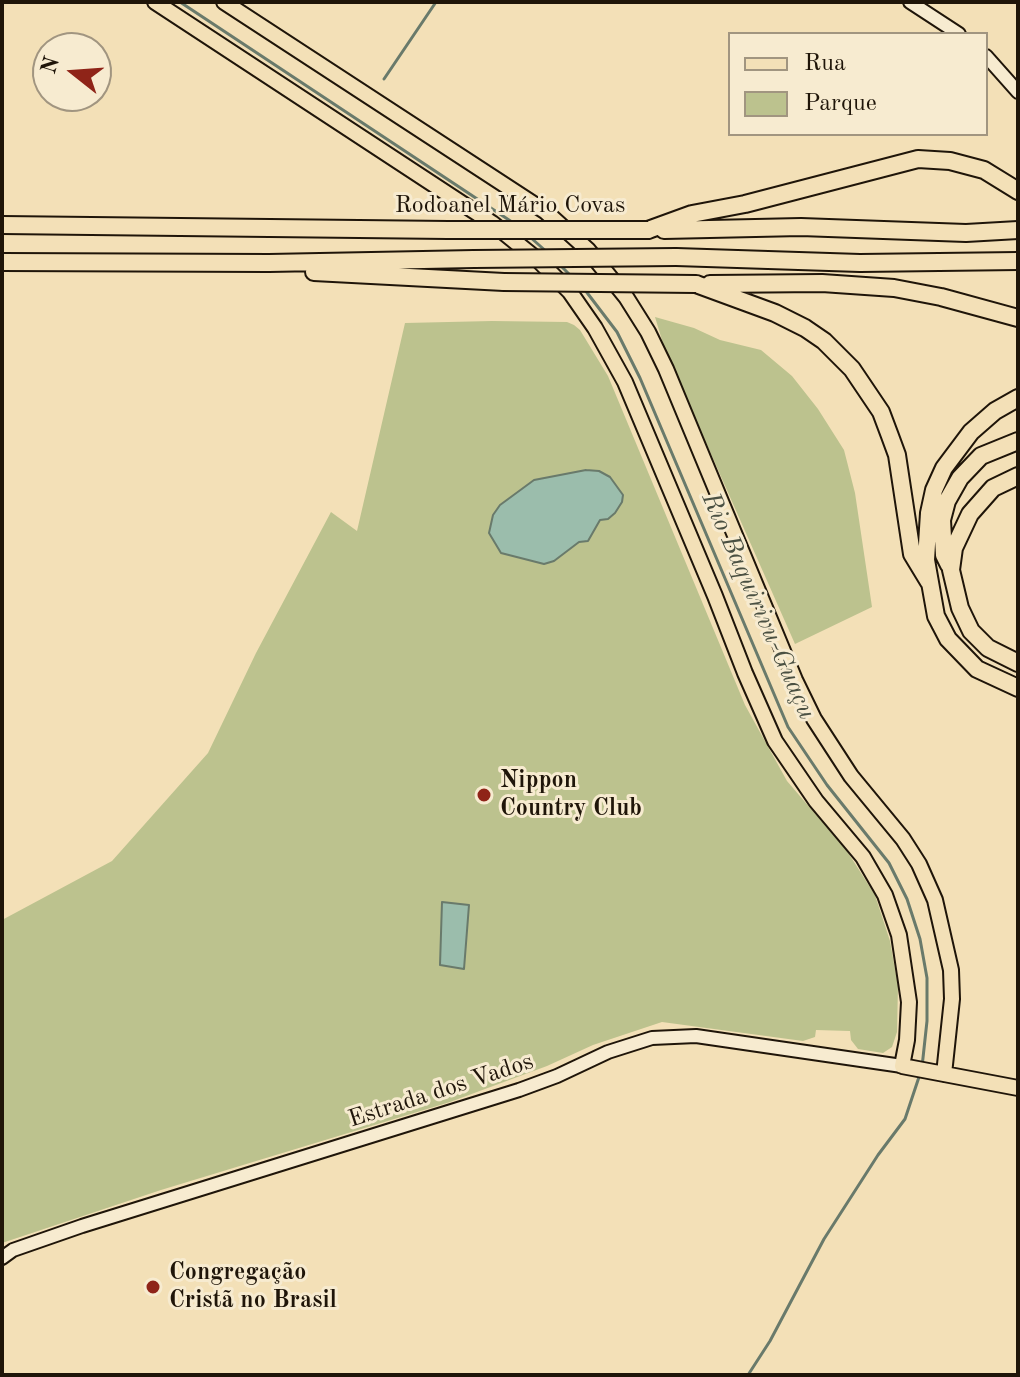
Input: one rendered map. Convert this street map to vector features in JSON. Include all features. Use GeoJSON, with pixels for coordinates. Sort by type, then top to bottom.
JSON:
{"type":"FeatureCollection","features":[{"type":"Feature","properties":{"kind":"highway"},"geometry":{"type":"LineString","coordinates":[[648,230],[692,214],[745,204],[918,159],[950,161],[984,170],[1018,191]]}},
{"type":"Feature","properties":{"kind":"highway","name":"Rodoanel Mário Covas"},"geometry":{"type":"LineString","coordinates":[[2,225],[448,230],[801,227],[966,233],[1018,230]]}},
{"type":"Feature","properties":{"kind":"highway"},"geometry":{"type":"LineString","coordinates":[[2,262],[269,263],[676,257],[860,263],[1018,261]]}},
{"type":"Feature","properties":{"kind":"highway"},"geometry":{"type":"LineString","coordinates":[[269,263],[313,272],[504,282],[822,283],[894,288],[1018,318]]}},
{"type":"Feature","properties":{"kind":"highway"},"geometry":{"type":"LineString","coordinates":[[696,284],[775,313],[805,328],[824,341],[852,369],[881,412],[894,446],[912,554],[929,582]]}},
{"type":"Feature","properties":{"kind":"highway"},"geometry":{"type":"LineString","coordinates":[[1018,398],[995,411],[971,432],[944,468],[934,490],[929,513],[926,560],[936,616],[948,639],[963,657],[996,680],[1018,688]]}},
{"type":"Feature","properties":{"kind":"highway"},"geometry":{"type":"LineString","coordinates":[[1018,441],[981,456],[960,478],[947,501],[942,520],[944,555],[960,608],[971,631],[988,648],[1018,663]]}},
{"type":"Feature","properties":{"kind":"highway"},"geometry":{"type":"LineString","coordinates":[[951,570],[954,548],[970,514],[993,488],[1018,476]]}},
{"type":"Feature","properties":{"kind":"main road"},"geometry":{"type":"LineString","coordinates":[[155,2],[507,234],[570,292],[595,328],[625,382],[750,688],[775,741],[816,801],[863,857],[885,895],[899,935],[909,1002],[908,1067],[1018,1088]]}},
{"type":"Feature","properties":{"kind":"main road"},"geometry":{"type":"LineString","coordinates":[[224,2],[546,212],[588,250],[626,297],[666,369],[814,719],[851,776],[903,839],[919,864],[935,900],[951,970],[952,999],[939,1072]]}},
{"type":"Feature","properties":{"kind":"street"},"geometry":{"type":"LineString","coordinates":[[910,2],[956,32]]}},
{"type":"Feature","properties":{"kind":"street"},"geometry":{"type":"LineString","coordinates":[[988,58],[1018,92]]}},
{"type":"Feature","properties":{"kind":"street","name":"Estrada dos Vados"},"geometry":{"type":"LineString","coordinates":[[2,1258],[13,1250],[82,1226],[519,1090],[608,1052],[652,1038],[696,1036],[908,1067]]}},
{"type":"Feature","properties":{"kind":"green space"},"geometry":{"type":"Polygon","coordinates":[[[655,317],[694,328],[720,340],[761,350],[792,376],[818,409],[844,450],[855,493],[872,607],[795,644],[665,350],[655,317]]]}},
{"type":"Feature","properties":{"kind":"green space","name":"Nippon Country Club"},"geometry":{"type":"Polygon","coordinates":[[[567,322],[574,325],[608,376],[745,705],[787,781],[847,851],[875,895],[890,941],[898,986],[897,1032],[892,1047],[883,1053],[858,1049],[851,1040],[850,1031],[816,1030],[815,1037],[803,1041],[662,1022],[593,1045],[547,1066],[450,1102],[161,1190],[2,1243],[2,920],[112,861],[208,753],[256,653],[331,512],[357,531],[405,323],[567,322]]]}},
{"type":"Feature","properties":{"kind":"shaded area"},"geometry":{"type":"Polygon","coordinates":[[[586,470],[599,471],[610,477],[623,495],[615,513],[608,519],[600,520],[588,541],[579,542],[554,561],[544,564],[501,553],[489,533],[493,515],[500,505],[534,480],[586,470]]]}},
{"type":"Feature","properties":{"kind":"shaded area"},"geometry":{"type":"Polygon","coordinates":[[[442,902],[469,905],[464,969],[440,965],[442,902]]]}},
{"type":"Feature","properties":{"kind":"waterway","name":"Rio Baquirivu-Guaçu"},"geometry":{"type":"LineString","coordinates":[[180,2],[515,224]]}},
{"type":"Feature","properties":{"kind":"waterway"},"geometry":{"type":"LineString","coordinates":[[384,79],[436,2]]}},
{"type":"Feature","properties":{"kind":"waterway","name":"Rio Baquirivu-Guaçu"},"geometry":{"type":"LineString","coordinates":[[530,237],[548,253]]}},
{"type":"Feature","properties":{"kind":"waterway","name":"Rio Baquirivu-Guaçu"},"geometry":{"type":"LineString","coordinates":[[559,264],[571,276]]}},
{"type":"Feature","properties":{"kind":"waterway","name":"Rio Baquirivu-Guaçu"},"geometry":{"type":"LineString","coordinates":[[585,290],[617,332],[640,378],[788,727],[827,785],[889,863],[907,899],[920,939],[927,978],[927,1021],[922,1067]]}},
{"type":"Feature","properties":{"kind":"waterway","name":"Rio Baquirivu-Guaçu"},"geometry":{"type":"LineString","coordinates":[[748,1375],[770,1341],[824,1239],[905,1119],[920,1074]]}},
{"type":"Feature","properties":{"kind":"place","name":"Nippon Country Club"},"geometry":{"type":"Point","coordinates":[484,795]}},
{"type":"Feature","properties":{"kind":"place","name":"Congregação Cristã no Brasil"},"geometry":{"type":"Point","coordinates":[153,1287]}}]}
